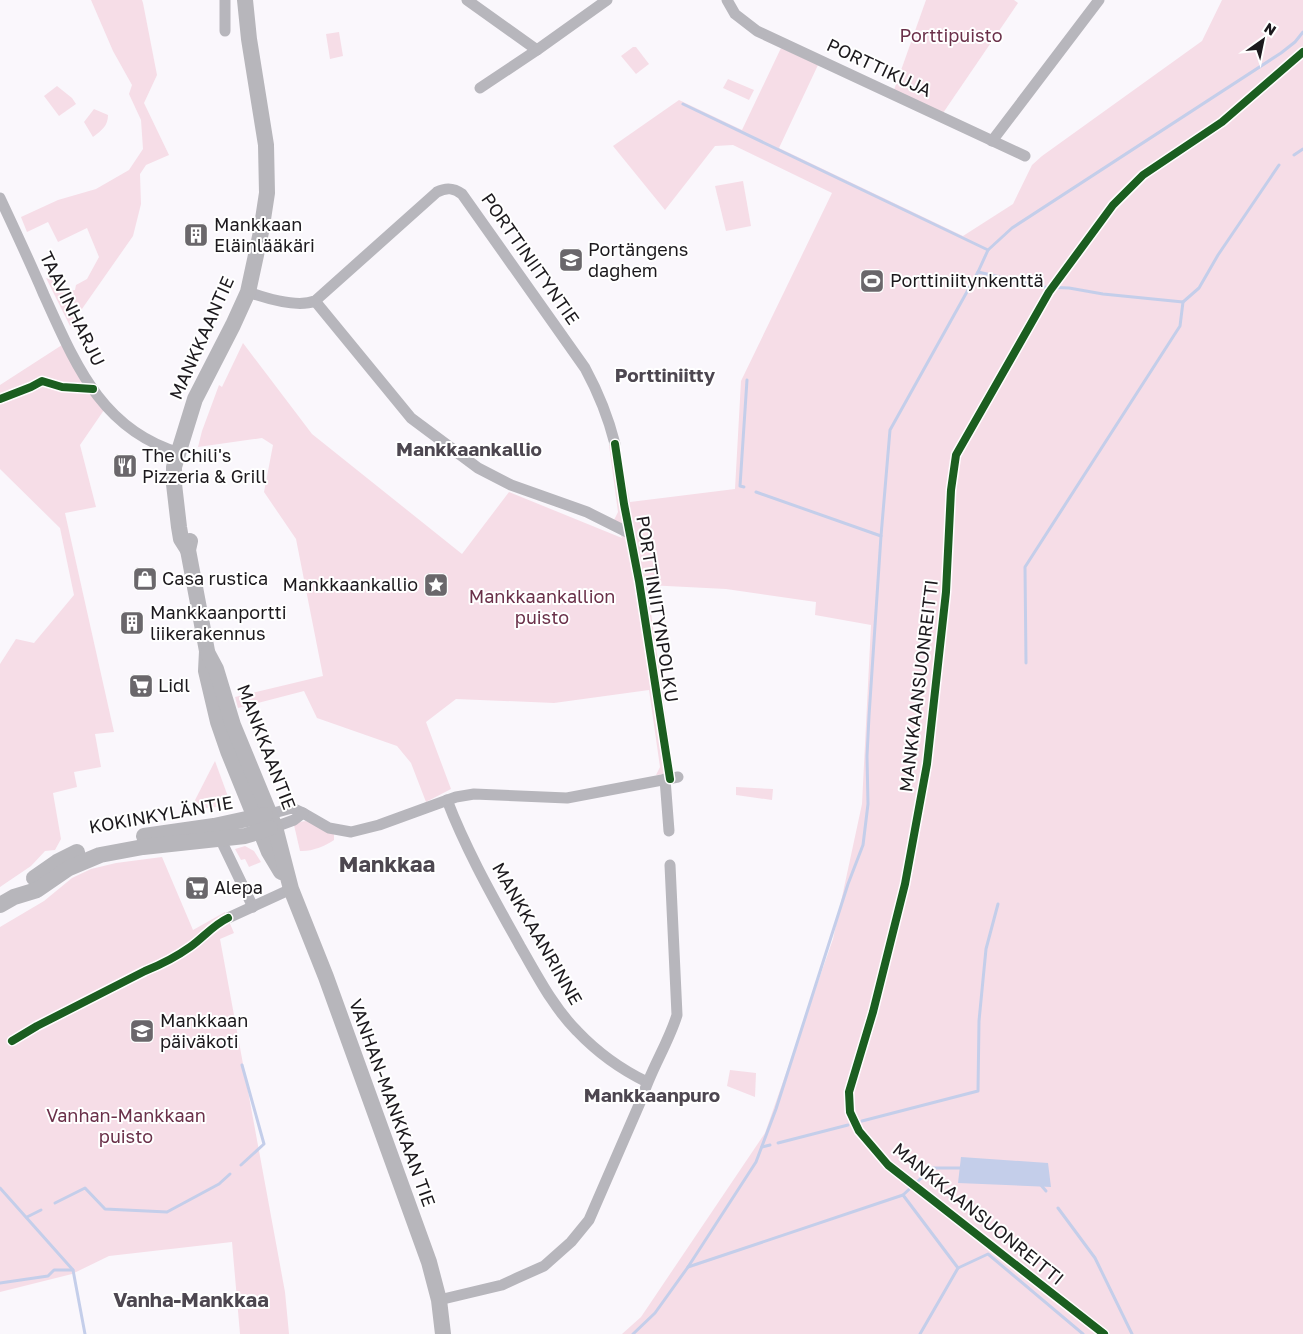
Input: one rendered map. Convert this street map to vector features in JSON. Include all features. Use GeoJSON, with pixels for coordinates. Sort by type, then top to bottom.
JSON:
{"type":"FeatureCollection","features":[{"type":"Feature","properties":{"kind":"main road","name":"MANKKAANTIE"},"geometry":{"type":"LineString","coordinates":[[245,0],[249,39],[266,145],[267,194],[248,292],[195,399],[180,453],[184,469],[190,537],[188,550],[208,654],[216,670],[265,822]]}},
{"type":"Feature","properties":{"kind":"main road","name":"KOKINKYLÄNTIE"},"geometry":{"type":"LineString","coordinates":[[7,901],[57,862],[82,850],[118,840],[216,832],[265,822]]}},
{"type":"Feature","properties":{"kind":"main road","name":"VANHAN-MANKKAAN TIE"},"geometry":{"type":"LineString","coordinates":[[265,822],[269,852],[291,889],[324,972],[401,1190],[429,1262],[439,1300],[443,1334]]}},
{"type":"Feature","properties":{"kind":"street"},"geometry":{"type":"LineString","coordinates":[[224,0],[225,32]]}},
{"type":"Feature","properties":{"kind":"street"},"geometry":{"type":"LineString","coordinates":[[467,0],[536,50]]}},
{"type":"Feature","properties":{"kind":"street"},"geometry":{"type":"LineString","coordinates":[[480,88],[607,0]]}},
{"type":"Feature","properties":{"kind":"street","name":"PORTTIKUJA"},"geometry":{"type":"LineString","coordinates":[[727,0],[734,14],[757,31],[1025,156]]}},
{"type":"Feature","properties":{"kind":"street"},"geometry":{"type":"LineString","coordinates":[[992,141],[1099,0]]}},
{"type":"Feature","properties":{"kind":"street","name":"PORTTINIITYNTIE"},"geometry":{"type":"LineString","coordinates":[[315,301],[437,192],[443,189],[456,190],[462,194],[585,368],[597,389],[614,444]]}},
{"type":"Feature","properties":{"kind":"street","name":"TAAVINHARJU"},"geometry":{"type":"LineString","coordinates":[[0,198],[84,377],[105,406],[137,434],[155,445],[180,453]]}},
{"type":"Feature","properties":{"kind":"street"},"geometry":{"type":"LineString","coordinates":[[248,292],[269,298],[301,303],[315,301],[411,418],[478,468],[511,485],[587,512],[629,533]]}},
{"type":"Feature","properties":{"kind":"street"},"geometry":{"type":"LineString","coordinates":[[265,822],[292,808],[329,828],[351,832],[370,828],[456,796],[474,794],[567,798],[678,777]]}},
{"type":"Feature","properties":{"kind":"street"},"geometry":{"type":"LineString","coordinates":[[665,780],[669,831]]}},
{"type":"Feature","properties":{"kind":"street","name":"MANKKAANRINNE"},"geometry":{"type":"LineString","coordinates":[[447,800],[453,817],[482,876],[512,932],[563,1015],[591,1045],[631,1074],[647,1082]]}},
{"type":"Feature","properties":{"kind":"street"},"geometry":{"type":"LineString","coordinates":[[216,832],[253,907]]}},
{"type":"Feature","properties":{"kind":"street"},"geometry":{"type":"LineString","coordinates":[[439,1300],[503,1284],[544,1266],[571,1242],[588,1220],[642,1098],[647,1082],[673,1028],[677,1015],[670,865]]}},
{"type":"Feature","properties":{"kind":"street"},"geometry":{"type":"LineString","coordinates":[[228,918],[291,889]]}},
{"type":"Feature","properties":{"kind":"green space"},"geometry":{"type":"Polygon","coordinates":[[[91,0],[142,0],[157,75],[144,103],[169,155],[146,165],[140,174],[141,204],[133,236],[70,326],[46,278],[55,281],[64,292],[75,290],[76,285],[87,279],[99,257],[87,228],[58,242],[48,222],[27,232],[21,217],[58,200],[96,189],[129,170],[143,149],[141,120],[129,94],[132,85],[113,51],[91,0]]]}},
{"type":"Feature","properties":{"kind":"green space","name":"Porttipuisto"},"geometry":{"type":"Polygon","coordinates":[[[926,0],[1014,0],[1018,3],[943,113],[894,90],[926,0]]]}},
{"type":"Feature","properties":{"kind":"green space","name":"Mankkaankallion puisto"},"geometry":{"type":"Polygon","coordinates":[[[1222,0],[1303,0],[1303,1334],[622,1334],[641,1317],[765,1133],[833,939],[862,804],[871,625],[815,615],[816,602],[726,589],[647,585],[674,773],[656,775],[660,767],[649,690],[554,703],[456,699],[426,722],[451,789],[426,802],[411,763],[397,746],[317,718],[304,691],[238,708],[235,697],[323,676],[296,539],[264,492],[273,445],[262,438],[198,447],[219,385],[222,387],[243,343],[312,434],[462,554],[509,492],[622,538],[614,520],[618,512],[609,445],[619,443],[630,502],[735,489],[741,381],[832,193],[733,145],[715,146],[665,210],[613,146],[679,100],[742,130],[781,48],[818,65],[779,148],[963,236],[1013,204],[1032,165],[1042,156],[1202,41],[1222,0]]]}},
{"type":"Feature","properties":{"kind":"green space"},"geometry":{"type":"Polygon","coordinates":[[[339,32],[343,56],[330,59],[326,34],[339,32]]]}},
{"type":"Feature","properties":{"kind":"green space"},"geometry":{"type":"Polygon","coordinates":[[[633,47],[636,47],[649,64],[636,74],[621,56],[633,47]]]}},
{"type":"Feature","properties":{"kind":"green space"},"geometry":{"type":"Polygon","coordinates":[[[728,79],[754,90],[749,100],[723,88],[728,79]]]}},
{"type":"Feature","properties":{"kind":"green space"},"geometry":{"type":"Polygon","coordinates":[[[57,86],[72,98],[76,104],[59,116],[44,96],[57,86]]]}},
{"type":"Feature","properties":{"kind":"green space"},"geometry":{"type":"Polygon","coordinates":[[[94,109],[108,115],[108,119],[102,130],[93,137],[84,122],[94,109]]]}},
{"type":"Feature","properties":{"kind":"green space"},"geometry":{"type":"Polygon","coordinates":[[[743,181],[751,226],[726,231],[715,186],[743,181]]]}},
{"type":"Feature","properties":{"kind":"green space"},"geometry":{"type":"Polygon","coordinates":[[[62,345],[104,410],[80,445],[96,507],[65,513],[114,732],[95,734],[101,767],[74,772],[77,787],[53,793],[61,839],[55,850],[45,851],[31,866],[0,887],[0,664],[16,639],[34,643],[74,595],[60,528],[0,469],[0,385],[62,345]]]}},
{"type":"Feature","properties":{"kind":"green space"},"geometry":{"type":"Polygon","coordinates":[[[215,761],[230,802],[227,806],[195,809],[192,806],[215,761]]]}},
{"type":"Feature","properties":{"kind":"green space"},"geometry":{"type":"Polygon","coordinates":[[[736,787],[773,789],[772,800],[736,795],[736,787]]]}},
{"type":"Feature","properties":{"kind":"green space"},"geometry":{"type":"Polygon","coordinates":[[[306,821],[332,832],[334,840],[318,848],[300,851],[294,825],[306,821]]]}},
{"type":"Feature","properties":{"kind":"green space"},"geometry":{"type":"Polygon","coordinates":[[[245,846],[254,851],[261,862],[249,867],[245,859],[241,860],[235,849],[245,846]]]}},
{"type":"Feature","properties":{"kind":"green space","name":"Vanhan-Mankkaan puisto"},"geometry":{"type":"Polygon","coordinates":[[[162,857],[193,930],[225,912],[234,933],[220,939],[285,1292],[289,1334],[240,1334],[232,1242],[109,1256],[72,1274],[0,1292],[0,927],[44,901],[72,878],[91,869],[116,863],[162,857]]]}},
{"type":"Feature","properties":{"kind":"green space"},"geometry":{"type":"Polygon","coordinates":[[[730,1070],[756,1073],[755,1097],[727,1086],[730,1070]]]}},
{"type":"Feature","properties":{"kind":"water"},"geometry":{"type":"Polygon","coordinates":[[[961,1157],[1048,1163],[1051,1187],[958,1183],[961,1157]]]}},
{"type":"Feature","properties":{"kind":"waterway"},"geometry":{"type":"LineString","coordinates":[[633,1334],[655,1313],[688,1267],[756,1162],[776,1109],[848,884],[863,845],[868,804],[867,756],[869,716],[890,430],[978,272],[988,250],[1012,228],[1281,53],[1295,42],[1303,32]]}},
{"type":"Feature","properties":{"kind":"waterway"},"geometry":{"type":"LineString","coordinates":[[683,104],[988,250]]}},
{"type":"Feature","properties":{"kind":"waterway"},"geometry":{"type":"LineString","coordinates":[[1294,155],[1303,149]]}},
{"type":"Feature","properties":{"kind":"waterway"},"geometry":{"type":"LineString","coordinates":[[978,272],[1044,287],[1069,288],[1103,294],[1183,302],[1199,288],[1218,255],[1279,165]]}},
{"type":"Feature","properties":{"kind":"waterway"},"geometry":{"type":"LineString","coordinates":[[1026,663],[1025,567],[1180,326],[1183,302]]}},
{"type":"Feature","properties":{"kind":"waterway"},"geometry":{"type":"LineString","coordinates":[[744,487],[740,486],[747,380]]}},
{"type":"Feature","properties":{"kind":"waterway"},"geometry":{"type":"LineString","coordinates":[[756,492],[881,536]]}},
{"type":"Feature","properties":{"kind":"waterway"},"geometry":{"type":"LineString","coordinates":[[862,1121],[978,1091],[979,1021],[986,949],[998,904]]}},
{"type":"Feature","properties":{"kind":"waterway"},"geometry":{"type":"LineString","coordinates":[[241,1165],[264,1144],[242,1065]]}},
{"type":"Feature","properties":{"kind":"waterway"},"geometry":{"type":"LineString","coordinates":[[778,1143],[848,1125]]}},
{"type":"Feature","properties":{"kind":"waterway"},"geometry":{"type":"LineString","coordinates":[[762,1147],[770,1145]]}},
{"type":"Feature","properties":{"kind":"waterway"},"geometry":{"type":"LineString","coordinates":[[688,1267],[903,1195],[932,1168],[962,1168]]}},
{"type":"Feature","properties":{"kind":"waterway"},"geometry":{"type":"LineString","coordinates":[[55,1203],[85,1188],[105,1209],[167,1212],[219,1184],[230,1174]]}},
{"type":"Feature","properties":{"kind":"waterway"},"geometry":{"type":"LineString","coordinates":[[1040,1184],[1046,1191]]}},
{"type":"Feature","properties":{"kind":"waterway"},"geometry":{"type":"LineString","coordinates":[[0,1188],[73,1270],[85,1334]]}},
{"type":"Feature","properties":{"kind":"waterway"},"geometry":{"type":"LineString","coordinates":[[903,1195],[958,1268],[920,1334]]}},
{"type":"Feature","properties":{"kind":"waterway"},"geometry":{"type":"LineString","coordinates":[[1058,1208],[1095,1258],[1132,1334]]}},
{"type":"Feature","properties":{"kind":"waterway"},"geometry":{"type":"LineString","coordinates":[[27,1217],[41,1210]]}},
{"type":"Feature","properties":{"kind":"waterway"},"geometry":{"type":"LineString","coordinates":[[958,1268],[988,1254],[1083,1334]]}},
{"type":"Feature","properties":{"kind":"waterway"},"geometry":{"type":"LineString","coordinates":[[0,1283],[48,1276],[54,1270],[73,1270]]}},
{"type":"Feature","properties":{"kind":"cycle path","name":"MANKKAANSUONREITTI"},"geometry":{"type":"LineString","coordinates":[[1104,1334],[888,1165],[859,1131],[850,1112],[849,1092],[873,1012],[905,884],[927,764],[946,592],[951,490],[956,455],[1049,292],[1113,205],[1143,175],[1222,122],[1303,52]]}},
{"type":"Feature","properties":{"kind":"cycle path"},"geometry":{"type":"LineString","coordinates":[[0,399],[42,381],[62,387],[93,389]]}},
{"type":"Feature","properties":{"kind":"cycle path","name":"PORTTINIITYNPOLKU"},"geometry":{"type":"LineString","coordinates":[[615,444],[670,779]]}},
{"type":"Feature","properties":{"kind":"cycle path"},"geometry":{"type":"LineString","coordinates":[[12,1041],[37,1026],[174,957],[228,918]]}},
{"type":"Feature","properties":{"kind":"place","name":"Mankkaan Eläinlääkäri"},"geometry":{"type":"Point","coordinates":[196,235]}},
{"type":"Feature","properties":{"kind":"place","name":"Portängens daghem"},"geometry":{"type":"Point","coordinates":[571,260]}},
{"type":"Feature","properties":{"kind":"place","name":"Porttiniitynkenttä"},"geometry":{"type":"Point","coordinates":[872,281]}},
{"type":"Feature","properties":{"kind":"place","name":"The Chili's Pizzeria & Grill"},"geometry":{"type":"Point","coordinates":[125,466]}},
{"type":"Feature","properties":{"kind":"place","name":"Casa rustica"},"geometry":{"type":"Point","coordinates":[145,579]}},
{"type":"Feature","properties":{"kind":"place","name":"Mankkaankallio"},"geometry":{"type":"Point","coordinates":[436,585]}},
{"type":"Feature","properties":{"kind":"place","name":"Mankkaanportti liikerakennus"},"geometry":{"type":"Point","coordinates":[132,623]}},
{"type":"Feature","properties":{"kind":"place","name":"Lidl"},"geometry":{"type":"Point","coordinates":[141,686]}},
{"type":"Feature","properties":{"kind":"place","name":"Alepa"},"geometry":{"type":"Point","coordinates":[197,888]}},
{"type":"Feature","properties":{"kind":"place","name":"Mankkaan päiväkoti"},"geometry":{"type":"Point","coordinates":[142,1031]}},
{"type":"Feature","properties":{"kind":"district","name":"Porttiniitty"},"geometry":{"type":"Point","coordinates":[665,375]}},
{"type":"Feature","properties":{"kind":"district","name":"Mankkaankallio"},"geometry":{"type":"Point","coordinates":[469,449]}},
{"type":"Feature","properties":{"kind":"district","name":"Mankkaa"},"geometry":{"type":"Point","coordinates":[387,864]}},
{"type":"Feature","properties":{"kind":"district","name":"Mankkaanpuro"},"geometry":{"type":"Point","coordinates":[652,1095]}},
{"type":"Feature","properties":{"kind":"district","name":"Vanha-Mankkaa"},"geometry":{"type":"Point","coordinates":[191,1300]}}]}
